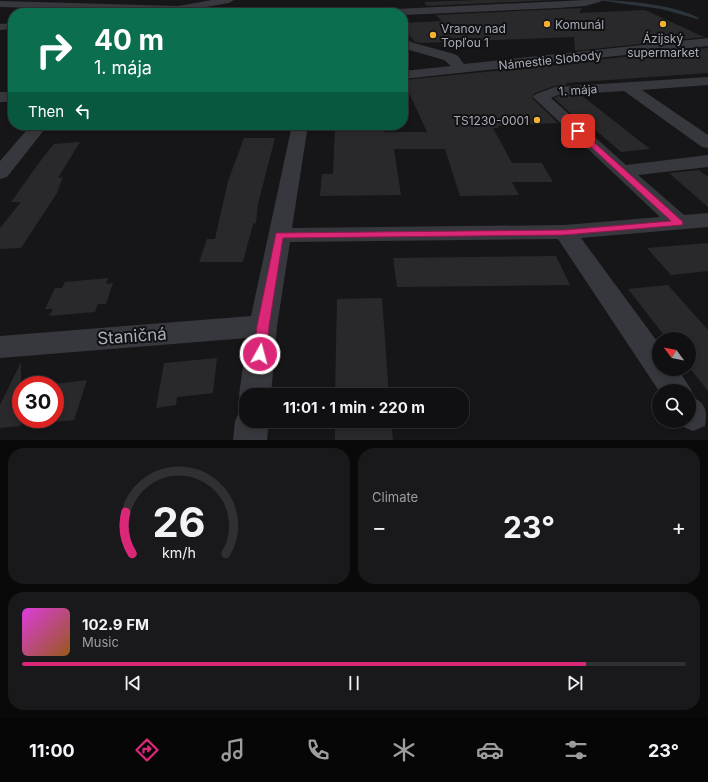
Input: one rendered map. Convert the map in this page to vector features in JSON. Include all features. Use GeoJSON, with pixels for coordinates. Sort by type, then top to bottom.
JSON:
{"type":"FeatureCollection","features":[{"type":"Feature","properties":{"kind":"street"},"geometry":{"type":"LineString","coordinates":[[56,6],[82,0]]}},
{"type":"Feature","properties":{"kind":"street"},"geometry":{"type":"LineString","coordinates":[[184,8],[229,0]]}},
{"type":"Feature","properties":{"kind":"street"},"geometry":{"type":"LineString","coordinates":[[408,11],[557,5],[585,3],[597,0]]}},
{"type":"Feature","properties":{"kind":"street"},"geometry":{"type":"LineString","coordinates":[[0,4],[91,8]]}},
{"type":"Feature","properties":{"kind":"street","name":"Námestie Slobody"},"geometry":{"type":"LineString","coordinates":[[408,74],[704,44]]}},
{"type":"Feature","properties":{"kind":"street"},"geometry":{"type":"LineString","coordinates":[[408,45],[449,57],[461,69]]}},
{"type":"Feature","properties":{"kind":"street","name":"1. mája"},"geometry":{"type":"LineString","coordinates":[[679,223],[541,97],[555,91],[708,81]]}},
{"type":"Feature","properties":{"kind":"street"},"geometry":{"type":"LineString","coordinates":[[627,86],[708,143]]}},
{"type":"Feature","properties":{"kind":"street"},"geometry":{"type":"LineString","coordinates":[[0,173],[36,130]]}},
{"type":"Feature","properties":{"kind":"street"},"geometry":{"type":"LineString","coordinates":[[256,388],[263,326],[299,130]]}},
{"type":"Feature","properties":{"kind":"street"},"geometry":{"type":"LineString","coordinates":[[621,170],[708,161]]}},
{"type":"Feature","properties":{"kind":"street"},"geometry":{"type":"LineString","coordinates":[[279,235],[564,232],[708,220]]}},
{"type":"Feature","properties":{"kind":"street"},"geometry":{"type":"LineString","coordinates":[[564,232],[652,357]]}},
{"type":"Feature","properties":{"kind":"street","name":"Staničná"},"geometry":{"type":"LineString","coordinates":[[0,347],[263,326]]}},
{"type":"Feature","properties":{"kind":"street"},"geometry":{"type":"LineString","coordinates":[[250,440],[251,428]]}},
{"type":"Feature","properties":{"kind":"building"},"geometry":{"type":"Polygon","coordinates":[[[553,0],[427,6],[424,2],[553,0]]]}},
{"type":"Feature","properties":{"kind":"building"},"geometry":{"type":"Polygon","coordinates":[[[582,8],[579,13],[645,10],[704,37],[575,51],[574,37],[415,42],[408,34],[408,23],[442,21],[436,15],[582,8]]]}},
{"type":"Feature","properties":{"kind":"building"},"geometry":{"type":"Polygon","coordinates":[[[708,48],[708,73],[566,83],[567,85],[554,86],[535,93],[532,98],[558,123],[498,126],[499,128],[493,128],[512,163],[542,163],[553,182],[512,182],[519,195],[460,196],[445,149],[394,149],[401,195],[320,196],[322,174],[333,174],[335,130],[427,132],[408,91],[408,80],[708,48]]]}},
{"type":"Feature","properties":{"kind":"building"},"geometry":{"type":"Polygon","coordinates":[[[581,95],[650,149],[621,152],[585,121],[580,122],[554,98],[558,96],[581,95]]]}},
{"type":"Feature","properties":{"kind":"building"},"geometry":{"type":"Polygon","coordinates":[[[244,138],[275,138],[258,204],[256,223],[253,224],[243,262],[199,262],[207,239],[215,239],[228,181],[244,138]]]}},
{"type":"Feature","properties":{"kind":"building"},"geometry":{"type":"Polygon","coordinates":[[[80,142],[58,178],[63,177],[57,193],[21,248],[0,249],[0,228],[21,202],[11,202],[44,156],[54,144],[80,142]]]}},
{"type":"Feature","properties":{"kind":"building"},"geometry":{"type":"Polygon","coordinates":[[[699,170],[708,177],[708,207],[669,173],[699,170]]]}},
{"type":"Feature","properties":{"kind":"building"},"geometry":{"type":"Polygon","coordinates":[[[708,243],[708,271],[671,275],[647,248],[708,243]]]}},
{"type":"Feature","properties":{"kind":"building"},"geometry":{"type":"Polygon","coordinates":[[[556,256],[570,285],[397,287],[393,258],[556,256]]]}},
{"type":"Feature","properties":{"kind":"building"},"geometry":{"type":"Polygon","coordinates":[[[108,278],[106,284],[113,283],[106,304],[98,304],[95,312],[49,316],[53,309],[45,309],[55,288],[62,288],[65,282],[108,278]]]}},
{"type":"Feature","properties":{"kind":"building"},"geometry":{"type":"Polygon","coordinates":[[[668,285],[708,330],[708,391],[696,376],[696,332],[662,332],[628,289],[668,285]]]}},
{"type":"Feature","properties":{"kind":"building"},"geometry":{"type":"Polygon","coordinates":[[[382,298],[388,388],[335,388],[337,299],[382,298]]]}},
{"type":"Feature","properties":{"kind":"building"},"geometry":{"type":"Polygon","coordinates":[[[217,358],[213,393],[177,397],[176,405],[156,408],[164,363],[217,358]]]}},
{"type":"Feature","properties":{"kind":"building"},"geometry":{"type":"Polygon","coordinates":[[[21,362],[21,376],[14,376],[21,362]]]}},
{"type":"Feature","properties":{"kind":"building"},"geometry":{"type":"Polygon","coordinates":[[[12,380],[12,427],[0,428],[0,405],[12,380]]]}},
{"type":"Feature","properties":{"kind":"building"},"geometry":{"type":"Polygon","coordinates":[[[87,380],[74,420],[64,421],[64,383],[87,380]]]}},
{"type":"Feature","properties":{"kind":"building"},"geometry":{"type":"Polygon","coordinates":[[[335,428],[392,428],[393,440],[335,440],[335,428]]]}},
{"type":"Feature","properties":{"kind":"waterway"},"geometry":{"type":"LineString","coordinates":[[599,0],[661,8],[697,18]]}},
{"type":"Feature","properties":{"kind":"place","name":"Komunál"},"geometry":{"type":"Point","coordinates":[547,24]}},
{"type":"Feature","properties":{"kind":"place","name":"Ázijský supermarket"},"geometry":{"type":"Point","coordinates":[663,24]}},
{"type":"Feature","properties":{"kind":"place","name":"Vranov nad Topľou 1"},"geometry":{"type":"Point","coordinates":[433,35]}},
{"type":"Feature","properties":{"kind":"place","name":"TS1230-0001"},"geometry":{"type":"Point","coordinates":[537,120]}},
{"type":"Feature","properties":{"kind":"route"},"geometry":{"type":"LineString","coordinates":[[260,354],[263,326],[279,235],[564,232],[679,223],[578,131]]}}]}
